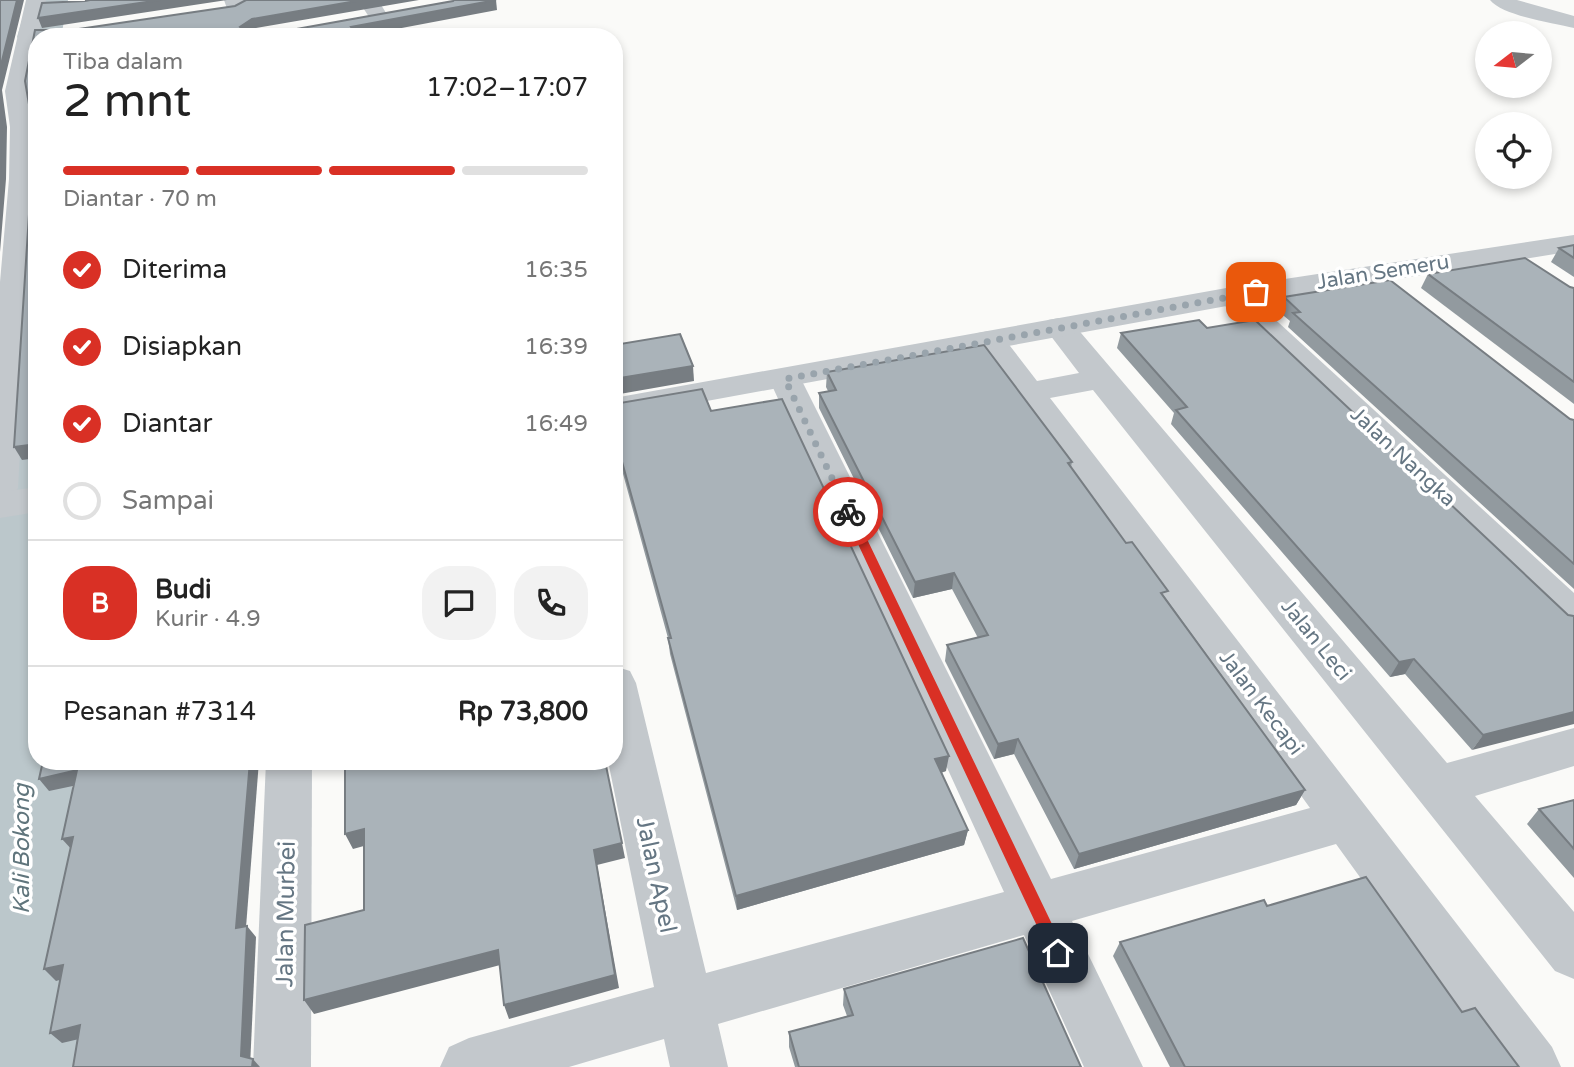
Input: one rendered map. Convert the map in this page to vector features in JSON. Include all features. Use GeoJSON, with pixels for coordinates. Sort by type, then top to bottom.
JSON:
{"type":"FeatureCollection","features":[{"type":"Feature","properties":{"kind":"street"},"geometry":{"type":"LineString","coordinates":[[1500,0],[1524,10],[1574,22]]}},
{"type":"Feature","properties":{"kind":"street"},"geometry":{"type":"LineString","coordinates":[[11,10],[42,3]]}},
{"type":"Feature","properties":{"kind":"street"},"geometry":{"type":"LineString","coordinates":[[42,3],[45,28]]}},
{"type":"Feature","properties":{"kind":"street"},"geometry":{"type":"LineString","coordinates":[[32,28],[42,3]]}},
{"type":"Feature","properties":{"kind":"street"},"geometry":{"type":"LineString","coordinates":[[211,11],[236,4],[244,28]]}},
{"type":"Feature","properties":{"kind":"street"},"geometry":{"type":"LineString","coordinates":[[351,20],[373,8],[404,12]]}},
{"type":"Feature","properties":{"kind":"street"},"geometry":{"type":"LineString","coordinates":[[15,499],[5,379],[9,244],[21,179],[11,128],[8,92],[28,40]]}},
{"type":"Feature","properties":{"kind":"street","name":"Jalan Semeru"},"geometry":{"type":"LineString","coordinates":[[623,406],[1232,296],[1574,243]]}},
{"type":"Feature","properties":{"kind":"street"},"geometry":{"type":"LineString","coordinates":[[1514,253],[1544,273]]}},
{"type":"Feature","properties":{"kind":"street"},"geometry":{"type":"LineString","coordinates":[[1379,273],[1411,298]]}},
{"type":"Feature","properties":{"kind":"street","name":"Jalan Nangka"},"geometry":{"type":"LineString","coordinates":[[1232,296],[1574,617]]}},
{"type":"Feature","properties":{"kind":"street","name":"Jalan Leci"},"geometry":{"type":"LineString","coordinates":[[1059,327],[1574,953]]}},
{"type":"Feature","properties":{"kind":"street","name":"Jalan Kecapi"},"geometry":{"type":"LineString","coordinates":[[989,340],[1532,1067]]}},
{"type":"Feature","properties":{"kind":"street"},"geometry":{"type":"LineString","coordinates":[[785,379],[1035,907],[1114,1067]]}},
{"type":"Feature","properties":{"kind":"street"},"geometry":{"type":"LineString","coordinates":[[1029,392],[1102,379]]}},
{"type":"Feature","properties":{"kind":"street","name":"Jalan Apel"},"geometry":{"type":"LineString","coordinates":[[623,724],[699,1067]]}},
{"type":"Feature","properties":{"kind":"street"},"geometry":{"type":"LineString","coordinates":[[1436,787],[1574,747]]}},
{"type":"Feature","properties":{"kind":"street","name":"Jalan Murbei"},"geometry":{"type":"LineString","coordinates":[[282,1067],[289,770]]}},
{"type":"Feature","properties":{"kind":"street"},"geometry":{"type":"LineString","coordinates":[[469,1067],[1348,819]]}},
{"type":"Feature","properties":{"kind":"building"},"geometry":{"type":"Polygon","coordinates":[[[0,0],[17,0],[0,69],[0,0]]]}},
{"type":"Feature","properties":{"kind":"building"},"geometry":{"type":"Polygon","coordinates":[[[160,0],[38,18],[42,3],[160,0]]]}},
{"type":"Feature","properties":{"kind":"building"},"geometry":{"type":"Polygon","coordinates":[[[246,0],[362,0],[252,19],[241,28],[86,28],[235,6],[246,0]]]}},
{"type":"Feature","properties":{"kind":"building"},"geometry":{"type":"Polygon","coordinates":[[[454,0],[496,0],[351,27],[302,28],[454,0]]]}},
{"type":"Feature","properties":{"kind":"building"},"geometry":{"type":"Polygon","coordinates":[[[28,66],[28,98],[25,81],[28,66]]]}},
{"type":"Feature","properties":{"kind":"building"},"geometry":{"type":"Polygon","coordinates":[[[0,101],[2,116],[0,172],[0,101]]]}},
{"type":"Feature","properties":{"kind":"building"},"geometry":{"type":"Polygon","coordinates":[[[28,230],[28,445],[14,447],[28,230]]]}},
{"type":"Feature","properties":{"kind":"building"},"geometry":{"type":"Polygon","coordinates":[[[1574,245],[1574,258],[1559,248],[1574,245]]]}},
{"type":"Feature","properties":{"kind":"building"},"geometry":{"type":"Polygon","coordinates":[[[1525,258],[1574,288],[1574,382],[1428,274],[1525,258]]]}},
{"type":"Feature","properties":{"kind":"building"},"geometry":{"type":"Polygon","coordinates":[[[1390,280],[1574,420],[1574,564],[1293,313],[1300,312],[1284,297],[1390,280]]]}},
{"type":"Feature","properties":{"kind":"building"},"geometry":{"type":"Polygon","coordinates":[[[1199,320],[1207,328],[1255,320],[1568,615],[1574,616],[1574,712],[1483,735],[1414,659],[1399,662],[1176,410],[1187,407],[1121,333],[1199,320]]]}},
{"type":"Feature","properties":{"kind":"building"},"geometry":{"type":"Polygon","coordinates":[[[680,334],[693,366],[623,378],[623,344],[680,334]]]}},
{"type":"Feature","properties":{"kind":"building"},"geometry":{"type":"Polygon","coordinates":[[[984,345],[1072,462],[1068,463],[1126,543],[1132,542],[1168,591],[1161,593],[1305,790],[1079,854],[1018,739],[998,744],[947,645],[988,635],[954,573],[915,582],[819,393],[836,390],[827,372],[984,345]]]}},
{"type":"Feature","properties":{"kind":"building"},"geometry":{"type":"Polygon","coordinates":[[[702,389],[711,411],[782,399],[949,756],[935,759],[968,830],[736,896],[668,638],[671,638],[623,465],[623,402],[702,389]]]}},
{"type":"Feature","properties":{"kind":"building"},"geometry":{"type":"Polygon","coordinates":[[[41,770],[77,770],[39,779],[41,770]]]}},
{"type":"Feature","properties":{"kind":"building"},"geometry":{"type":"Polygon","coordinates":[[[77,770],[249,770],[236,928],[247,926],[241,1056],[253,1059],[252,1067],[73,1067],[80,1025],[50,1033],[63,965],[44,969],[73,837],[62,839],[77,770]]]}},
{"type":"Feature","properties":{"kind":"building"},"geometry":{"type":"Polygon","coordinates":[[[345,770],[607,770],[622,843],[594,850],[615,975],[504,1005],[498,950],[304,1000],[305,925],[364,910],[364,829],[345,834],[345,770]]]}},
{"type":"Feature","properties":{"kind":"building"},"geometry":{"type":"Polygon","coordinates":[[[1574,800],[1574,849],[1539,809],[1574,800]]]}},
{"type":"Feature","properties":{"kind":"building"},"geometry":{"type":"Polygon","coordinates":[[[1366,877],[1462,1012],[1475,1008],[1519,1067],[1185,1067],[1120,942],[1264,900],[1267,906],[1366,877]]]}},
{"type":"Feature","properties":{"kind":"building"},"geometry":{"type":"Polygon","coordinates":[[[1023,938],[1081,1067],[799,1067],[789,1032],[853,1015],[844,989],[1023,938]]]}},
{"type":"Feature","properties":{"kind":"waterway","name":"Kali Bokong"},"geometry":{"type":"LineString","coordinates":[[41,28],[48,0]]}},
{"type":"Feature","properties":{"kind":"waterway","name":"Kali Bokong"},"geometry":{"type":"LineString","coordinates":[[22,1067],[21,526],[24,346]]}},
{"type":"Feature","properties":{"kind":"way so far"},"geometry":{"type":"LineString","coordinates":[[848,512],[785,379],[1256,292]]}},
{"type":"Feature","properties":{"kind":"route"},"geometry":{"type":"LineString","coordinates":[[848,512],[1058,953]]}}]}
